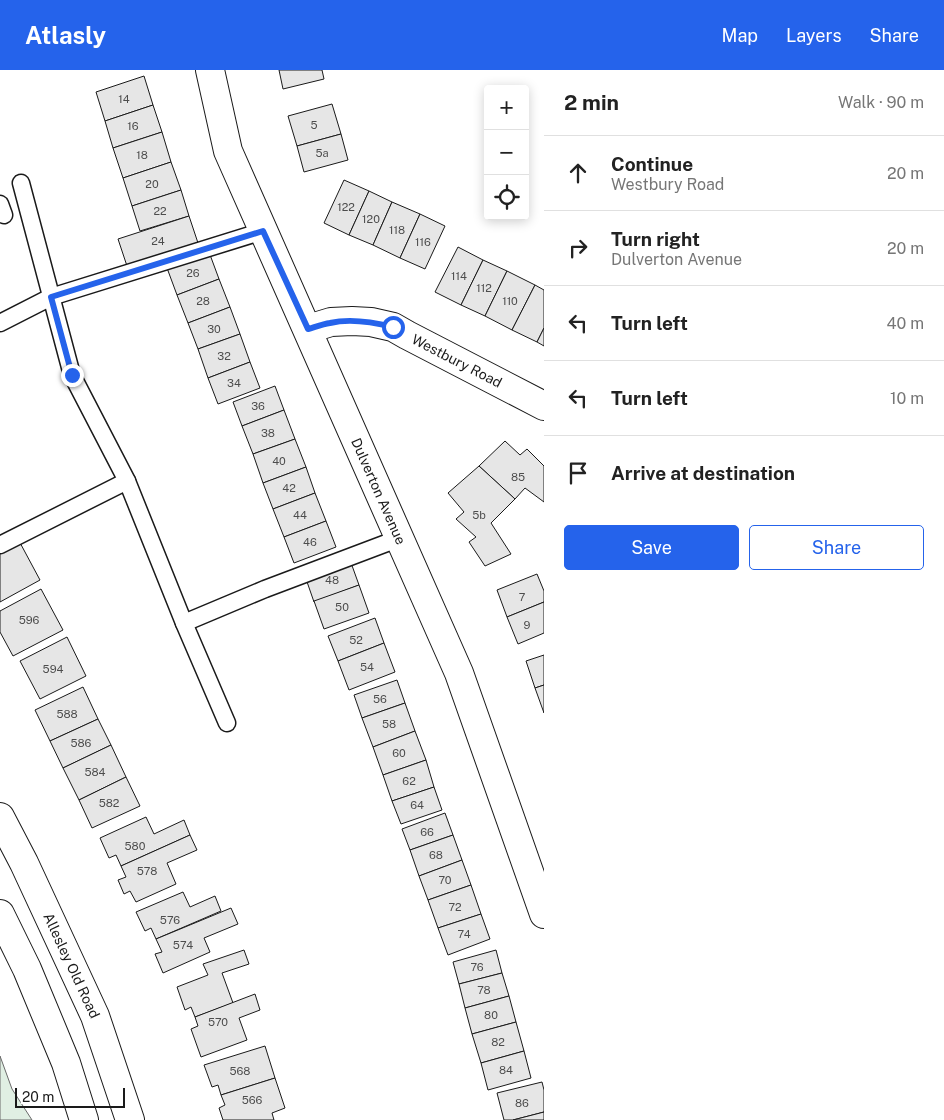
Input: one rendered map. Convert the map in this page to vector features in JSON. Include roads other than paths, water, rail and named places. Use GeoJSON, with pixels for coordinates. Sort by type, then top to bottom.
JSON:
{"type":"FeatureCollection","features":[{"type":"Feature","properties":{"kind":"street","name":"Dulverton Avenue"},"geometry":{"type":"LineString","coordinates":[[210,70],[228,151],[459,673],[544,914]]}},
{"type":"Feature","properties":{"kind":"street","name":"Westbury Road"},"geometry":{"type":"LineString","coordinates":[[308,329],[331,322],[352,321],[371,322],[393,327],[544,406]]}},
{"type":"Feature","properties":{"kind":"street","name":"Allesley Old Road"},"geometry":{"type":"LineString","coordinates":[[0,817],[24,863],[95,1016],[130,1120]]}},
{"type":"Feature","properties":{"kind":"street"},"geometry":{"type":"LineString","coordinates":[[0,914],[27,969],[66,1063],[84,1120]]}},
{"type":"Feature","properties":{"kind":"lane"},"geometry":{"type":"LineString","coordinates":[[21,183],[72,375],[127,480],[184,623],[228,723]]}},
{"type":"Feature","properties":{"kind":"lane"},"geometry":{"type":"LineString","coordinates":[[0,323],[51,297],[263,231]]}},
{"type":"Feature","properties":{"kind":"lane"},"geometry":{"type":"LineString","coordinates":[[0,545],[127,480]]}},
{"type":"Feature","properties":{"kind":"lane"},"geometry":{"type":"LineString","coordinates":[[184,623],[264,589],[400,538]]}}]}
